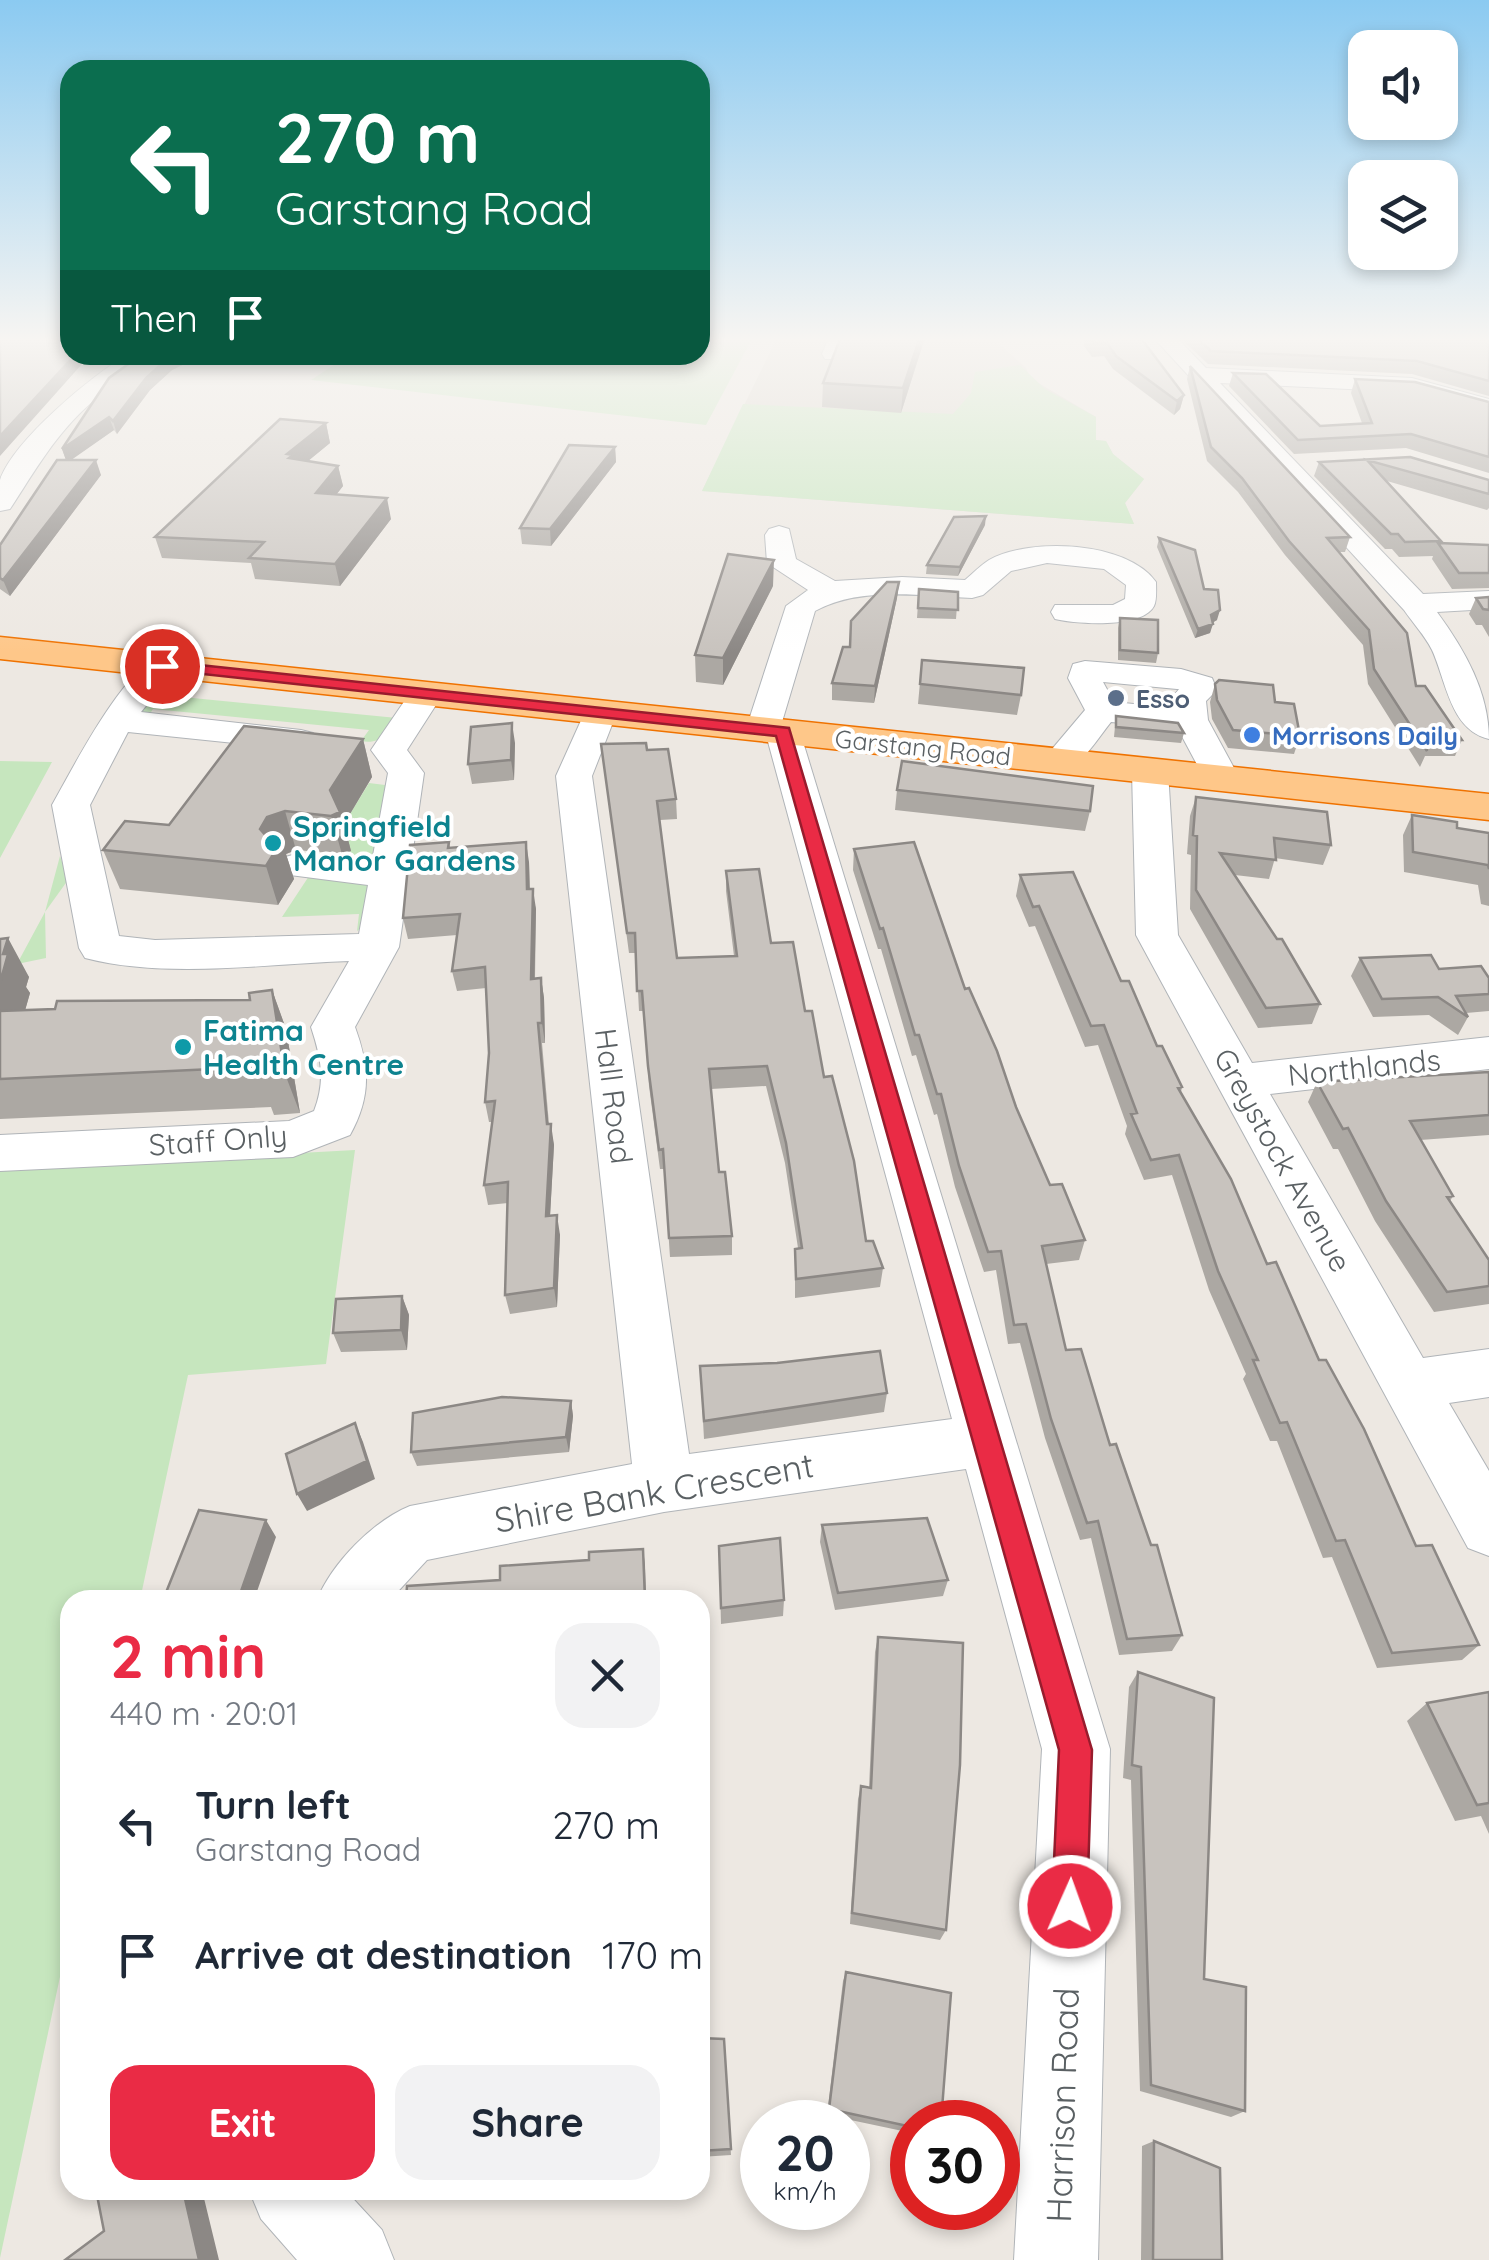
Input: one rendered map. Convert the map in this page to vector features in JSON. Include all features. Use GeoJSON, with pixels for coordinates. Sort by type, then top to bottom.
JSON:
{"type":"FeatureCollection","features":[{"type":"Feature","properties":{"kind":"highway","name":"Garstang Road"},"geometry":{"type":"LineString","coordinates":[[0,648],[1489,807]]}},
{"type":"Feature","properties":{"kind":"street"},"geometry":{"type":"LineString","coordinates":[[0,503],[40,442]]}},
{"type":"Feature","properties":{"kind":"street"},"geometry":{"type":"LineString","coordinates":[[1261,442],[1414,604],[1447,648],[1467,703],[1489,728]]}},
{"type":"Feature","properties":{"kind":"street"},"geometry":{"type":"LineString","coordinates":[[1284,466],[1318,464]]}},
{"type":"Feature","properties":{"kind":"street"},"geometry":{"type":"LineString","coordinates":[[779,535],[782,564],[830,590]]}},
{"type":"Feature","properties":{"kind":"street"},"geometry":{"type":"LineString","coordinates":[[773,731],[801,606],[830,590],[902,586],[972,589],[1001,565],[1047,554],[1112,561],[1142,582],[1140,604],[1117,614],[1066,612]]}},
{"type":"Feature","properties":{"kind":"street"},"geometry":{"type":"LineString","coordinates":[[1414,604],[1489,600]]}},
{"type":"Feature","properties":{"kind":"street"},"geometry":{"type":"LineString","coordinates":[[117,720],[390,750],[406,773],[378,947],[155,954],[100,948],[80,830],[71,806],[117,720],[162,666]]}},
{"type":"Feature","properties":{"kind":"street"},"geometry":{"type":"LineString","coordinates":[[390,750],[426,694]]}},
{"type":"Feature","properties":{"kind":"street"},"geometry":{"type":"LineString","coordinates":[[1060,761],[1102,711],[1191,720],[1222,778]]}},
{"type":"Feature","properties":{"kind":"street","name":"Hall Road"},"geometry":{"type":"LineString","coordinates":[[600,712],[574,776],[664,1485]]}},
{"type":"Feature","properties":{"kind":"street","name":"Harrison Road"},"geometry":{"type":"LineString","coordinates":[[773,731],[987,1440],[1076,1750],[1056,2260]]}},
{"type":"Feature","properties":{"kind":"street","name":"Greystock Avenue"},"geometry":{"type":"LineString","coordinates":[[1150,771],[1157,935],[1489,1528]]}},
{"type":"Feature","properties":{"kind":"street"},"geometry":{"type":"LineString","coordinates":[[296,866],[388,875]]}},
{"type":"Feature","properties":{"kind":"street","name":"Staff Only"},"geometry":{"type":"LineString","coordinates":[[0,1152],[293,1139],[333,1122],[348,1089],[333,1027],[378,947]]}},
{"type":"Feature","properties":{"kind":"street","name":"Northlands"},"geometry":{"type":"LineString","coordinates":[[1239,1081],[1489,1052]]}},
{"type":"Feature","properties":{"kind":"street"},"geometry":{"type":"LineString","coordinates":[[1408,1384],[1489,1373]]}},
{"type":"Feature","properties":{"kind":"street","name":"Shire Bank Crescent"},"geometry":{"type":"LineString","coordinates":[[358,1590],[410,1535],[664,1485],[987,1440]]}},
{"type":"Feature","properties":{"kind":"street"},"geometry":{"type":"LineString","coordinates":[[299,2200],[352,2260]]}},
{"type":"Feature","properties":{"kind":"shaded area"},"geometry":{"type":"Polygon","coordinates":[[[726,442],[1107,442],[1113,454],[1144,479],[1125,503],[1134,524],[702,491],[726,442]]]}},
{"type":"Feature","properties":{"kind":"green space"},"geometry":{"type":"Polygon","coordinates":[[[725,442],[1107,442],[1113,454],[1144,479],[1125,503],[1134,524],[702,491],[725,442]]]}},
{"type":"Feature","properties":{"kind":"green space"},"geometry":{"type":"Polygon","coordinates":[[[152,694],[397,718],[382,737],[368,742],[361,741],[369,730],[153,709],[146,720],[135,718],[152,694]]]}},
{"type":"Feature","properties":{"kind":"green space"},"geometry":{"type":"Polygon","coordinates":[[[0,761],[52,762],[0,858],[0,761]]]}},
{"type":"Feature","properties":{"kind":"green space"},"geometry":{"type":"Polygon","coordinates":[[[369,783],[393,786],[384,869],[334,858],[346,853],[335,838],[369,783]]]}},
{"type":"Feature","properties":{"kind":"green space"},"geometry":{"type":"Polygon","coordinates":[[[60,856],[68,880],[45,912],[60,856]]]}},
{"type":"Feature","properties":{"kind":"green space"},"geometry":{"type":"Polygon","coordinates":[[[311,873],[382,879],[375,917],[357,931],[359,914],[282,917],[311,873]]]}},
{"type":"Feature","properties":{"kind":"green space"},"geometry":{"type":"Polygon","coordinates":[[[45,912],[46,958],[17,964],[45,912]]]}},
{"type":"Feature","properties":{"kind":"green space"},"geometry":{"type":"Polygon","coordinates":[[[355,1150],[326,1364],[188,1375],[142,1590],[60,1590],[60,1977],[0,2258],[0,1169],[355,1150]]]}},
{"type":"Feature","properties":{"kind":"building"},"geometry":{"type":"Polygon","coordinates":[[[255,442],[302,442],[287,454],[293,455],[289,458],[338,466],[316,493],[387,498],[335,564],[249,558],[264,542],[155,537],[255,442]]]}},
{"type":"Feature","properties":{"kind":"building"},"geometry":{"type":"Polygon","coordinates":[[[1210,442],[1262,442],[1350,537],[1327,538],[1407,633],[1416,686],[1425,686],[1462,740],[1425,740],[1427,751],[1374,669],[1369,630],[1289,541],[1242,478],[1210,442]]]}},
{"type":"Feature","properties":{"kind":"building"},"geometry":{"type":"Polygon","coordinates":[[[1440,442],[1489,442],[1489,457],[1440,442]]]}},
{"type":"Feature","properties":{"kind":"building"},"geometry":{"type":"Polygon","coordinates":[[[569,445],[615,447],[550,529],[520,528],[569,445]]]}},
{"type":"Feature","properties":{"kind":"building"},"geometry":{"type":"Polygon","coordinates":[[[1410,457],[1489,480],[1489,494],[1367,460],[1441,541],[1405,542],[1398,534],[1391,534],[1319,462],[1410,457]]]}},
{"type":"Feature","properties":{"kind":"building"},"geometry":{"type":"Polygon","coordinates":[[[57,460],[96,460],[3,580],[0,545],[57,460]]]}},
{"type":"Feature","properties":{"kind":"building"},"geometry":{"type":"Polygon","coordinates":[[[986,516],[960,567],[927,565],[954,517],[986,516]]]}},
{"type":"Feature","properties":{"kind":"building"},"geometry":{"type":"Polygon","coordinates":[[[1159,538],[1195,550],[1204,589],[1218,590],[1220,610],[1211,615],[1213,624],[1198,629],[1159,538]]]}},
{"type":"Feature","properties":{"kind":"building"},"geometry":{"type":"Polygon","coordinates":[[[1438,543],[1489,545],[1489,573],[1459,573],[1438,543]]]}},
{"type":"Feature","properties":{"kind":"building"},"geometry":{"type":"Polygon","coordinates":[[[728,554],[774,560],[723,658],[695,655],[728,554]]]}},
{"type":"Feature","properties":{"kind":"building"},"geometry":{"type":"Polygon","coordinates":[[[887,582],[899,582],[875,686],[832,683],[843,647],[850,647],[851,621],[887,582]]]}},
{"type":"Feature","properties":{"kind":"building"},"geometry":{"type":"Polygon","coordinates":[[[919,589],[958,592],[958,610],[918,608],[919,589]]]}},
{"type":"Feature","properties":{"kind":"building"},"geometry":{"type":"Polygon","coordinates":[[[1489,597],[1489,610],[1483,609],[1476,598],[1489,597]]]}},
{"type":"Feature","properties":{"kind":"building"},"geometry":{"type":"Polygon","coordinates":[[[1120,618],[1158,620],[1158,653],[1120,650],[1120,618]]]}},
{"type":"Feature","properties":{"kind":"building"},"geometry":{"type":"Polygon","coordinates":[[[922,660],[1024,668],[1021,695],[920,684],[922,660]]]}},
{"type":"Feature","properties":{"kind":"building"},"geometry":{"type":"Polygon","coordinates":[[[1219,680],[1273,685],[1275,702],[1294,704],[1300,736],[1233,730],[1217,700],[1215,684],[1219,680]]]}},
{"type":"Feature","properties":{"kind":"building"},"geometry":{"type":"Polygon","coordinates":[[[1116,716],[1178,723],[1184,733],[1116,727],[1116,716]]]}},
{"type":"Feature","properties":{"kind":"building"},"geometry":{"type":"Polygon","coordinates":[[[512,723],[511,760],[468,764],[471,727],[512,723]]]}},
{"type":"Feature","properties":{"kind":"building"},"geometry":{"type":"Polygon","coordinates":[[[244,726],[363,739],[330,790],[340,812],[331,816],[285,811],[267,817],[260,829],[269,839],[282,840],[266,866],[103,850],[125,821],[169,825],[244,726]]]}},
{"type":"Feature","properties":{"kind":"building"},"geometry":{"type":"Polygon","coordinates":[[[646,743],[647,750],[668,749],[676,799],[657,801],[677,958],[737,956],[726,871],[759,869],[771,943],[793,942],[805,1011],[812,1011],[824,1077],[832,1076],[854,1161],[866,1241],[873,1241],[883,1268],[796,1279],[795,1249],[802,1248],[786,1143],[767,1066],[709,1069],[719,1172],[725,1172],[732,1236],[669,1238],[663,1149],[659,1150],[642,991],[637,991],[635,933],[627,933],[601,744],[646,743]]]}},
{"type":"Feature","properties":{"kind":"building"},"geometry":{"type":"Polygon","coordinates":[[[902,761],[1093,786],[1090,811],[897,790],[902,761]]]}},
{"type":"Feature","properties":{"kind":"building"},"geometry":{"type":"Polygon","coordinates":[[[1196,797],[1327,812],[1331,845],[1274,838],[1276,860],[1220,853],[1277,939],[1282,939],[1320,1004],[1266,1008],[1196,890],[1196,797]]]}},
{"type":"Feature","properties":{"kind":"building"},"geometry":{"type":"Polygon","coordinates":[[[1412,815],[1457,822],[1457,828],[1489,833],[1489,869],[1488,865],[1413,852],[1412,815]]]}},
{"type":"Feature","properties":{"kind":"building"},"geometry":{"type":"Polygon","coordinates":[[[449,842],[448,848],[526,842],[527,889],[533,889],[531,979],[541,978],[542,1023],[538,1023],[547,1124],[551,1124],[546,1216],[557,1215],[554,1288],[505,1295],[508,1182],[484,1185],[495,1101],[485,1102],[489,1053],[485,967],[452,971],[460,914],[403,918],[410,845],[449,842]]]}},
{"type":"Feature","properties":{"kind":"building"},"geometry":{"type":"Polygon","coordinates":[[[914,842],[965,989],[969,988],[997,1051],[1050,1185],[1062,1184],[1085,1240],[1042,1246],[1066,1350],[1081,1349],[1110,1445],[1116,1444],[1151,1545],[1157,1545],[1182,1635],[1127,1639],[1098,1521],[1087,1523],[1051,1419],[1026,1324],[1014,1325],[1001,1251],[988,1252],[959,1166],[941,1094],[937,1094],[919,1035],[915,1035],[854,849],[914,842]]]}},
{"type":"Feature","properties":{"kind":"building"},"geometry":{"type":"Polygon","coordinates":[[[1073,872],[1121,981],[1129,981],[1157,1046],[1162,1046],[1182,1087],[1178,1088],[1231,1179],[1267,1264],[1276,1262],[1319,1360],[1326,1360],[1364,1429],[1416,1546],[1432,1545],[1479,1645],[1392,1653],[1345,1540],[1336,1541],[1287,1422],[1280,1423],[1253,1360],[1258,1360],[1218,1271],[1179,1155],[1151,1160],[1131,1114],[1137,1113],[1104,1025],[1091,1026],[1039,906],[1033,907],[1020,875],[1073,872]]]}},
{"type":"Feature","properties":{"kind":"building"},"geometry":{"type":"Polygon","coordinates":[[[8,938],[3,954],[8,954],[0,983],[0,939],[8,938]]]}},
{"type":"Feature","properties":{"kind":"building"},"geometry":{"type":"Polygon","coordinates":[[[1431,955],[1439,969],[1481,966],[1489,978],[1489,994],[1456,996],[1468,1017],[1438,997],[1382,999],[1360,958],[1431,955]]]}},
{"type":"Feature","properties":{"kind":"building"},"geometry":{"type":"Polygon","coordinates":[[[272,990],[285,1074],[259,1076],[258,1067],[0,1079],[0,1011],[55,1009],[57,1001],[250,1000],[249,993],[272,990]]]}},
{"type":"Feature","properties":{"kind":"building"},"geometry":{"type":"Polygon","coordinates":[[[1489,1072],[1489,1115],[1410,1121],[1453,1196],[1447,1197],[1489,1260],[1489,1286],[1447,1292],[1386,1201],[1348,1128],[1343,1129],[1317,1082],[1489,1072]]]}},
{"type":"Feature","properties":{"kind":"building"},"geometry":{"type":"Polygon","coordinates":[[[402,1296],[401,1330],[333,1333],[336,1299],[402,1296]]]}},
{"type":"Feature","properties":{"kind":"building"},"geometry":{"type":"Polygon","coordinates":[[[880,1351],[887,1393],[704,1421],[700,1366],[777,1363],[880,1351]]]}},
{"type":"Feature","properties":{"kind":"building"},"geometry":{"type":"Polygon","coordinates":[[[502,1397],[571,1401],[566,1437],[411,1452],[413,1413],[502,1397]]]}},
{"type":"Feature","properties":{"kind":"building"},"geometry":{"type":"Polygon","coordinates":[[[355,1423],[367,1461],[297,1494],[286,1454],[355,1423]]]}},
{"type":"Feature","properties":{"kind":"building"},"geometry":{"type":"Polygon","coordinates":[[[199,1510],[266,1520],[242,1590],[167,1590],[199,1510]]]}},
{"type":"Feature","properties":{"kind":"building"},"geometry":{"type":"Polygon","coordinates":[[[927,1518],[948,1580],[838,1593],[822,1525],[927,1518]]]}},
{"type":"Feature","properties":{"kind":"building"},"geometry":{"type":"Polygon","coordinates":[[[780,1538],[784,1600],[721,1608],[719,1546],[780,1538]]]}},
{"type":"Feature","properties":{"kind":"building"},"geometry":{"type":"Polygon","coordinates":[[[643,1549],[645,1590],[407,1590],[407,1586],[500,1580],[500,1566],[589,1560],[589,1552],[643,1549]]]}},
{"type":"Feature","properties":{"kind":"building"},"geometry":{"type":"Polygon","coordinates":[[[878,1637],[963,1643],[960,1765],[946,1930],[852,1913],[861,1786],[871,1788],[878,1637]]]}},
{"type":"Feature","properties":{"kind":"building"},"geometry":{"type":"Polygon","coordinates":[[[1138,1672],[1214,1698],[1204,1979],[1246,1987],[1245,2111],[1151,2085],[1141,1767],[1132,1765],[1138,1672]]]}},
{"type":"Feature","properties":{"kind":"building"},"geometry":{"type":"Polygon","coordinates":[[[1489,1692],[1489,1803],[1477,1805],[1427,1703],[1489,1692]]]}},
{"type":"Feature","properties":{"kind":"building"},"geometry":{"type":"Polygon","coordinates":[[[846,1972],[951,1993],[943,2100],[890,2100],[890,2122],[870,2118],[870,2100],[830,2100],[846,1972]]]}},
{"type":"Feature","properties":{"kind":"building"},"geometry":{"type":"Polygon","coordinates":[[[710,2038],[724,2039],[731,2149],[710,2150],[710,2038]]]}},
{"type":"Feature","properties":{"kind":"building"},"geometry":{"type":"Polygon","coordinates":[[[1154,2141],[1220,2168],[1222,2260],[1153,2260],[1154,2141]]]}},
{"type":"Feature","properties":{"kind":"building"},"geometry":{"type":"Polygon","coordinates":[[[98,2200],[185,2200],[199,2260],[65,2260],[104,2231],[98,2200]]]}},
{"type":"Feature","properties":{"kind":"place","name":"Esso"},"geometry":{"type":"Point","coordinates":[1116,698]}},
{"type":"Feature","properties":{"kind":"place","name":"Morrisons Daily"},"geometry":{"type":"Point","coordinates":[1252,735]}},
{"type":"Feature","properties":{"kind":"place","name":"Springfield Manor Gardens"},"geometry":{"type":"Point","coordinates":[273,843]}},
{"type":"Feature","properties":{"kind":"place","name":"Fatima Health Centre"},"geometry":{"type":"Point","coordinates":[183,1047]}},
{"type":"Feature","properties":{"kind":"route"},"geometry":{"type":"LineString","coordinates":[[162,666],[784,732],[1076,1750],[1070,1906]]}}]}
